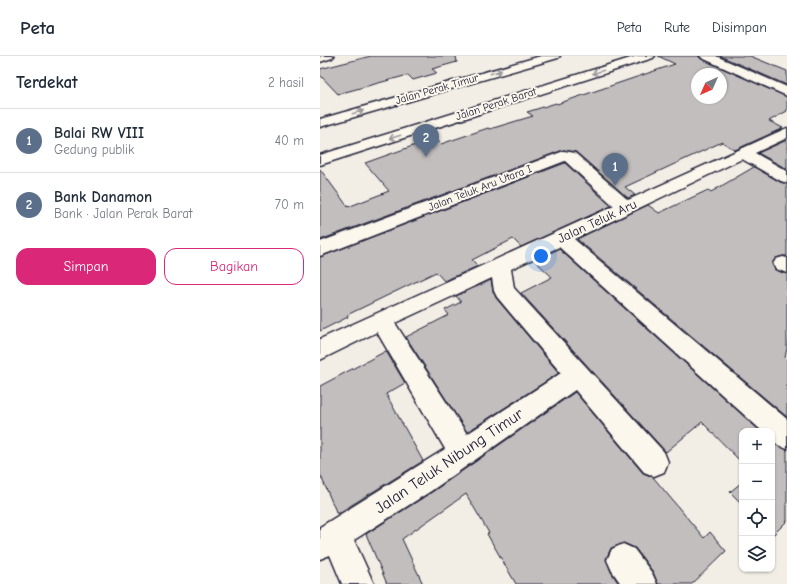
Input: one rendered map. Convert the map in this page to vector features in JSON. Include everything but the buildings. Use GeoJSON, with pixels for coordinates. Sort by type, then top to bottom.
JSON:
{"type":"FeatureCollection","features":[{"type":"Feature","properties":{"kind":"main road"},"geometry":{"type":"LineString","coordinates":[[320,58],[328,56]]}},
{"type":"Feature","properties":{"kind":"main road","name":"Jalan Perak Timur"},"geometry":{"type":"LineString","coordinates":[[320,123],[554,56]]}},
{"type":"Feature","properties":{"kind":"main road","name":"Jalan Perak Barat"},"geometry":{"type":"LineString","coordinates":[[320,160],[649,56]]}},
{"type":"Feature","properties":{"kind":"main road"},"geometry":{"type":"LineString","coordinates":[[706,56],[787,92]]}},
{"type":"Feature","properties":{"kind":"main road"},"geometry":{"type":"LineString","coordinates":[[439,88],[436,95],[441,106],[466,114]]}},
{"type":"Feature","properties":{"kind":"main road"},"geometry":{"type":"LineString","coordinates":[[391,102],[407,106],[418,113],[420,129]]}},
{"type":"Feature","properties":{"kind":"main road","name":"Jalan Teluk Aru"},"geometry":{"type":"LineString","coordinates":[[320,350],[381,320],[627,208],[787,132]]}},
{"type":"Feature","properties":{"kind":"main road"},"geometry":{"type":"LineString","coordinates":[[743,153],[787,178]]}},
{"type":"Feature","properties":{"kind":"main road","name":"Jalan Teluk Aru Utara I"},"geometry":{"type":"LineString","coordinates":[[320,249],[564,156],[569,156],[627,208]]}},
{"type":"Feature","properties":{"kind":"main road"},"geometry":{"type":"LineString","coordinates":[[561,238],[787,436]]}},
{"type":"Feature","properties":{"kind":"main road"},"geometry":{"type":"LineString","coordinates":[[501,265],[504,291],[654,462]]}},
{"type":"Feature","properties":{"kind":"main road"},"geometry":{"type":"LineString","coordinates":[[381,320],[463,453]]}},
{"type":"Feature","properties":{"kind":"main road","name":"Jalan Teluk Nibung Timur"},"geometry":{"type":"LineString","coordinates":[[328,539],[421,481],[577,375]]}},
{"type":"Feature","properties":{"kind":"main road"},"geometry":{"type":"LineString","coordinates":[[328,539],[358,584]]}},
{"type":"Feature","properties":{"kind":"place","name":"Bank Danamon"},"geometry":{"type":"Point","coordinates":[426,157]}},
{"type":"Feature","properties":{"kind":"place","name":"Balai RW VIII"},"geometry":{"type":"Point","coordinates":[615,186]}}]}
